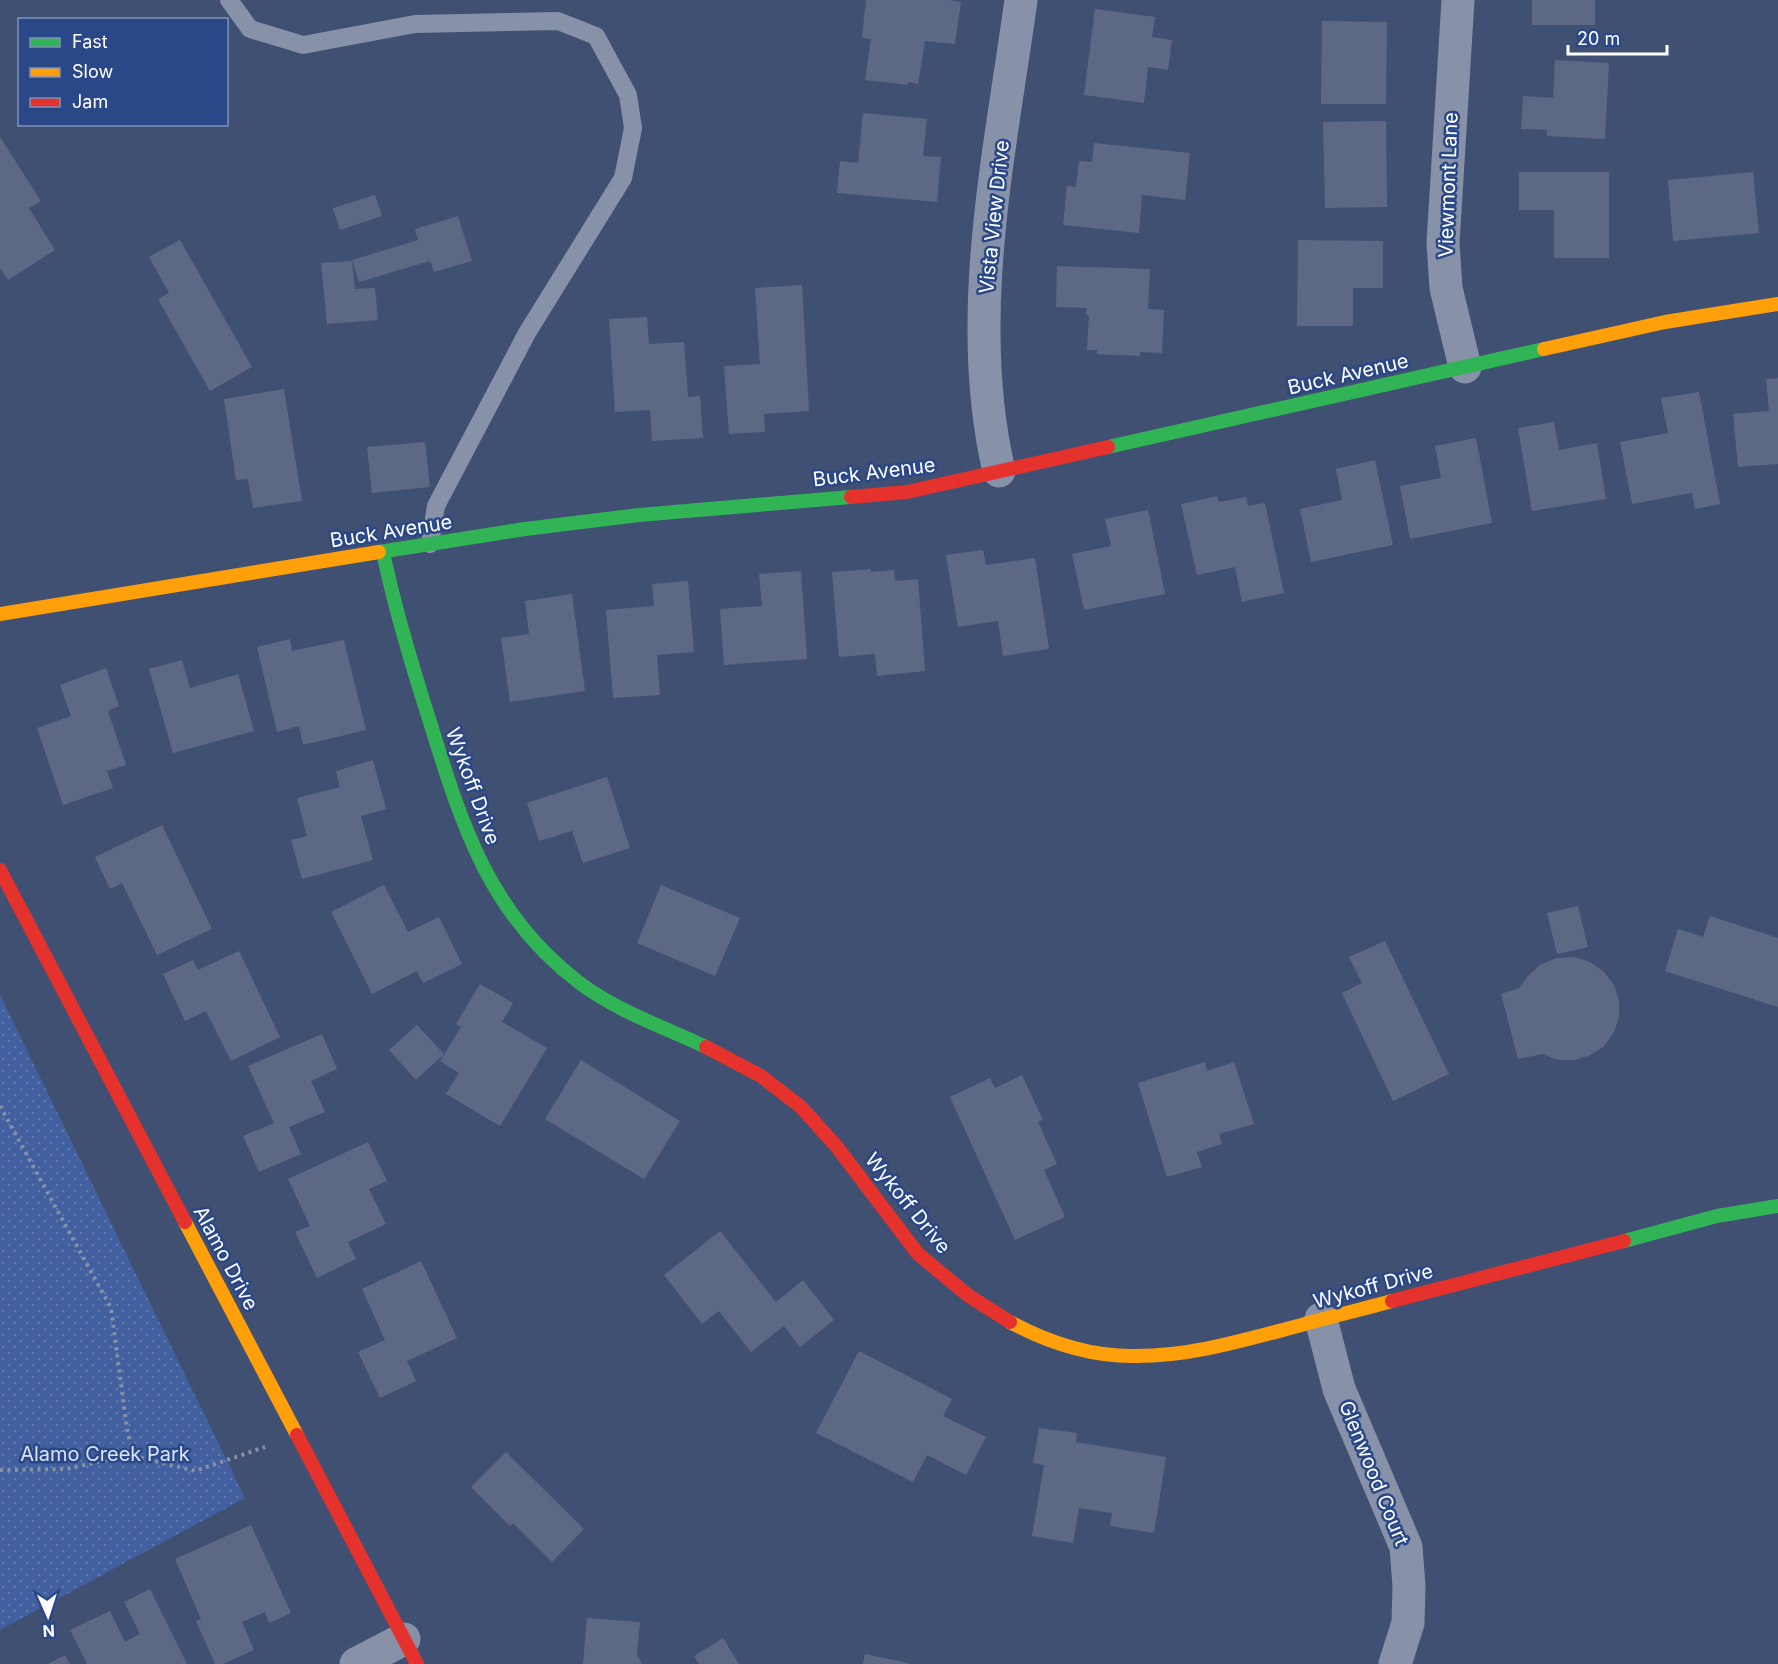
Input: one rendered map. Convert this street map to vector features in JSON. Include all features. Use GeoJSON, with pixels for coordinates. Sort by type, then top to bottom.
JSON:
{"type":"FeatureCollection","features":[{"type":"Feature","properties":{"kind":"street","name":"Vista View Drive"},"geometry":{"type":"LineString","coordinates":[[999,471],[991,435],[984,358],[986,248],[1021,0]]}},
{"type":"Feature","properties":{"kind":"street","name":"Viewmont Lane"},"geometry":{"type":"LineString","coordinates":[[1458,0],[1443,243],[1446,288],[1465,367]]}},
{"type":"Feature","properties":{"kind":"street","name":"Buck Avenue"},"geometry":{"type":"LineString","coordinates":[[0,614],[429,544],[639,514],[907,492],[1665,322],[1778,304]]}},
{"type":"Feature","properties":{"kind":"street","name":"Wykoff Drive"},"geometry":{"type":"LineString","coordinates":[[383,552],[390,588],[409,656],[460,819],[479,860],[506,907],[553,961],[604,1000],[729,1056],[782,1091],[816,1122],[921,1257],[981,1306],[1012,1325],[1052,1341],[1103,1354],[1153,1357],[1224,1343],[1321,1319],[1718,1216],[1778,1206]]}},
{"type":"Feature","properties":{"kind":"street","name":"Alamo Drive"},"geometry":{"type":"LineString","coordinates":[[0,870],[410,1651]]}},
{"type":"Feature","properties":{"kind":"street","name":"Glenwood Court"},"geometry":{"type":"LineString","coordinates":[[1321,1319],[1339,1389],[1406,1546],[1409,1586],[1408,1623],[1395,1664]]}},
{"type":"Feature","properties":{"kind":"street"},"geometry":{"type":"LineString","coordinates":[[356,1664],[410,1651]]}},
{"type":"Feature","properties":{"kind":"lane"},"geometry":{"type":"LineString","coordinates":[[229,0],[250,29],[303,45],[415,24],[558,21],[596,36],[628,95],[633,128],[623,178],[527,333],[436,506],[429,544]]}},
{"type":"Feature","properties":{"kind":"path"},"geometry":{"type":"LineString","coordinates":[[0,1106],[111,1308],[127,1429],[132,1450],[130,1455]]}},
{"type":"Feature","properties":{"kind":"path"},"geometry":{"type":"LineString","coordinates":[[0,1470],[66,1469],[130,1455],[195,1471],[297,1435]]}},
{"type":"Feature","properties":{"kind":"green space","name":"Alamo Creek Park"},"geometry":{"type":"Polygon","coordinates":[[[0,995],[245,1498],[0,1630],[0,995]]]}},
{"type":"Feature","properties":{"kind":"building"},"geometry":{"type":"Polygon","coordinates":[[[866,0],[961,2],[955,44],[925,41],[918,84],[865,80],[871,39],[862,38],[866,0]]]}},
{"type":"Feature","properties":{"kind":"building"},"geometry":{"type":"Polygon","coordinates":[[[1532,0],[1595,0],[1595,25],[1532,25],[1532,0]]]}},
{"type":"Feature","properties":{"kind":"building"},"geometry":{"type":"Polygon","coordinates":[[[1095,9],[1155,17],[1152,37],[1172,40],[1168,70],[1148,67],[1144,103],[1084,95],[1095,9]]]}},
{"type":"Feature","properties":{"kind":"building"},"geometry":{"type":"Polygon","coordinates":[[[1322,21],[1387,22],[1386,104],[1321,104],[1322,21]]]}},
{"type":"Feature","properties":{"kind":"building"},"geometry":{"type":"Polygon","coordinates":[[[1555,60],[1609,63],[1605,139],[1547,136],[1547,130],[1521,129],[1523,96],[1553,98],[1555,60]]]}},
{"type":"Feature","properties":{"kind":"building"},"geometry":{"type":"Polygon","coordinates":[[[863,113],[927,119],[923,156],[941,157],[937,202],[837,193],[840,161],[858,163],[863,113]]]}},
{"type":"Feature","properties":{"kind":"building"},"geometry":{"type":"Polygon","coordinates":[[[1386,121],[1387,207],[1325,208],[1323,122],[1386,121]]]}},
{"type":"Feature","properties":{"kind":"building"},"geometry":{"type":"Polygon","coordinates":[[[0,137],[41,201],[29,208],[55,250],[8,280],[0,268],[0,137]]]}},
{"type":"Feature","properties":{"kind":"building"},"geometry":{"type":"Polygon","coordinates":[[[1094,143],[1190,153],[1185,200],[1142,195],[1139,233],[1063,225],[1067,186],[1076,187],[1079,161],[1092,162],[1094,143]]]}},
{"type":"Feature","properties":{"kind":"building"},"geometry":{"type":"Polygon","coordinates":[[[1519,172],[1609,172],[1609,258],[1554,258],[1554,210],[1519,210],[1519,172]]]}},
{"type":"Feature","properties":{"kind":"building"},"geometry":{"type":"Polygon","coordinates":[[[1753,172],[1759,233],[1673,241],[1668,180],[1753,172]]]}},
{"type":"Feature","properties":{"kind":"building"},"geometry":{"type":"Polygon","coordinates":[[[375,195],[382,216],[340,230],[333,208],[375,195]]]}},
{"type":"Feature","properties":{"kind":"building"},"geometry":{"type":"Polygon","coordinates":[[[458,216],[472,261],[434,272],[430,261],[359,282],[352,260],[418,240],[415,229],[458,216]]]}},
{"type":"Feature","properties":{"kind":"building"},"geometry":{"type":"Polygon","coordinates":[[[180,240],[252,367],[210,391],[158,299],[169,293],[149,257],[180,240]]]}},
{"type":"Feature","properties":{"kind":"building"},"geometry":{"type":"Polygon","coordinates":[[[1298,240],[1383,241],[1383,288],[1353,288],[1353,326],[1297,326],[1298,240]]]}},
{"type":"Feature","properties":{"kind":"building"},"geometry":{"type":"Polygon","coordinates":[[[352,261],[355,289],[375,288],[378,320],[327,324],[321,263],[352,261]]]}},
{"type":"Feature","properties":{"kind":"building"},"geometry":{"type":"Polygon","coordinates":[[[1057,266],[1150,269],[1148,309],[1164,310],[1162,353],[1140,352],[1140,356],[1097,354],[1097,350],[1087,350],[1089,315],[1086,315],[1087,308],[1056,307],[1057,266]]]}},
{"type":"Feature","properties":{"kind":"building"},"geometry":{"type":"Polygon","coordinates":[[[802,285],[809,411],[764,414],[765,432],[729,434],[724,366],[760,364],[755,288],[802,285]]]}},
{"type":"Feature","properties":{"kind":"building"},"geometry":{"type":"Polygon","coordinates":[[[647,317],[649,344],[684,342],[688,397],[700,396],[703,438],[652,441],[650,410],[615,412],[609,319],[647,317]]]}},
{"type":"Feature","properties":{"kind":"building"},"geometry":{"type":"Polygon","coordinates":[[[1778,378],[1778,464],[1738,467],[1733,414],[1769,411],[1766,379],[1778,378]]]}},
{"type":"Feature","properties":{"kind":"building"},"geometry":{"type":"Polygon","coordinates":[[[284,389],[302,501],[253,508],[248,479],[236,480],[224,399],[284,389]]]}},
{"type":"Feature","properties":{"kind":"building"},"geometry":{"type":"Polygon","coordinates":[[[1699,392],[1720,504],[1695,509],[1692,493],[1632,504],[1620,442],[1668,433],[1661,398],[1699,392]]]}},
{"type":"Feature","properties":{"kind":"building"},"geometry":{"type":"Polygon","coordinates":[[[1554,422],[1559,450],[1597,443],[1606,499],[1532,511],[1518,428],[1554,422]]]}},
{"type":"Feature","properties":{"kind":"building"},"geometry":{"type":"Polygon","coordinates":[[[1476,438],[1492,523],[1410,539],[1400,486],[1441,478],[1435,446],[1476,438]]]}},
{"type":"Feature","properties":{"kind":"building"},"geometry":{"type":"Polygon","coordinates":[[[425,442],[430,487],[372,493],[367,447],[425,442]]]}},
{"type":"Feature","properties":{"kind":"building"},"geometry":{"type":"Polygon","coordinates":[[[1375,460],[1393,545],[1311,562],[1300,509],[1342,500],[1336,469],[1375,460]]]}},
{"type":"Feature","properties":{"kind":"building"},"geometry":{"type":"Polygon","coordinates":[[[1217,496],[1219,502],[1246,497],[1248,506],[1265,503],[1284,593],[1242,602],[1235,567],[1197,575],[1181,504],[1217,496]]]}},
{"type":"Feature","properties":{"kind":"building"},"geometry":{"type":"Polygon","coordinates":[[[1148,510],[1165,594],[1084,610],[1072,554],[1111,546],[1105,519],[1148,510]]]}},
{"type":"Feature","properties":{"kind":"building"},"geometry":{"type":"Polygon","coordinates":[[[983,550],[986,565],[1035,558],[1049,649],[1003,656],[998,621],[958,627],[946,555],[983,550]]]}},
{"type":"Feature","properties":{"kind":"building"},"geometry":{"type":"Polygon","coordinates":[[[871,569],[871,572],[894,570],[895,581],[918,579],[925,671],[877,676],[875,654],[839,657],[832,572],[871,569]]]}},
{"type":"Feature","properties":{"kind":"building"},"geometry":{"type":"Polygon","coordinates":[[[801,571],[807,659],[724,665],[720,609],[762,606],[759,574],[801,571]]]}},
{"type":"Feature","properties":{"kind":"building"},"geometry":{"type":"Polygon","coordinates":[[[688,581],[694,652],[657,655],[660,695],[613,698],[606,610],[654,606],[652,584],[688,581]]]}},
{"type":"Feature","properties":{"kind":"building"},"geometry":{"type":"Polygon","coordinates":[[[572,594],[585,691],[510,702],[501,638],[529,634],[525,601],[572,594]]]}},
{"type":"Feature","properties":{"kind":"building"},"geometry":{"type":"Polygon","coordinates":[[[290,639],[292,651],[344,640],[366,730],[303,745],[299,726],[277,732],[257,647],[290,639]]]}},
{"type":"Feature","properties":{"kind":"building"},"geometry":{"type":"Polygon","coordinates":[[[182,660],[190,688],[238,674],[254,731],[173,753],[149,669],[182,660]]]}},
{"type":"Feature","properties":{"kind":"building"},"geometry":{"type":"Polygon","coordinates":[[[106,668],[119,706],[108,711],[126,765],[107,771],[113,788],[63,805],[37,728],[71,716],[60,685],[106,668]]]}},
{"type":"Feature","properties":{"kind":"building"},"geometry":{"type":"Polygon","coordinates":[[[373,760],[386,809],[361,816],[373,860],[302,879],[291,840],[307,836],[297,798],[340,787],[336,771],[373,760]]]}},
{"type":"Feature","properties":{"kind":"building"},"geometry":{"type":"Polygon","coordinates":[[[607,777],[630,848],[583,863],[572,831],[539,841],[527,803],[607,777]]]}},
{"type":"Feature","properties":{"kind":"building"},"geometry":{"type":"Polygon","coordinates":[[[162,825],[212,929],[157,955],[122,883],[110,889],[95,857],[162,825]]]}},
{"type":"Feature","properties":{"kind":"building"},"geometry":{"type":"Polygon","coordinates":[[[384,885],[408,932],[439,917],[462,964],[423,983],[417,971],[372,994],[331,912],[384,885]]]}},
{"type":"Feature","properties":{"kind":"building"},"geometry":{"type":"Polygon","coordinates":[[[661,885],[740,918],[715,976],[637,943],[661,885]]]}},
{"type":"Feature","properties":{"kind":"building"},"geometry":{"type":"Polygon","coordinates":[[[1578,906],[1588,947],[1557,954],[1547,913],[1578,906]]]}},
{"type":"Feature","properties":{"kind":"building"},"geometry":{"type":"Polygon","coordinates":[[[1710,916],[1778,938],[1778,1007],[1665,971],[1678,929],[1703,937],[1710,916]]]}},
{"type":"Feature","properties":{"kind":"building"},"geometry":{"type":"Polygon","coordinates":[[[1385,941],[1449,1074],[1393,1101],[1342,993],[1362,983],[1349,957],[1385,941]]]}},
{"type":"Feature","properties":{"kind":"building"},"geometry":{"type":"Polygon","coordinates":[[[239,951],[280,1037],[231,1061],[206,1011],[185,1021],[163,974],[193,960],[198,970],[239,951]]]}},
{"type":"Feature","properties":{"kind":"building"},"geometry":{"type":"Polygon","coordinates":[[[1574,957],[1590,962],[1604,972],[1614,985],[1619,1001],[1619,1017],[1614,1032],[1604,1046],[1591,1055],[1575,1060],[1558,1060],[1542,1054],[1518,1059],[1501,994],[1519,988],[1540,965],[1556,958],[1574,957]]]}},
{"type":"Feature","properties":{"kind":"building"},"geometry":{"type":"Polygon","coordinates":[[[480,984],[513,1003],[502,1022],[547,1048],[500,1126],[446,1094],[459,1073],[440,1061],[461,1027],[456,1024],[480,984]]]}},
{"type":"Feature","properties":{"kind":"building"},"geometry":{"type":"Polygon","coordinates":[[[417,1025],[444,1054],[416,1080],[389,1050],[417,1025]]]}},
{"type":"Feature","properties":{"kind":"building"},"geometry":{"type":"Polygon","coordinates":[[[322,1034],[337,1069],[311,1081],[325,1112],[289,1127],[301,1154],[259,1172],[243,1136],[274,1123],[248,1066],[322,1034]]]}},
{"type":"Feature","properties":{"kind":"building"},"geometry":{"type":"Polygon","coordinates":[[[581,1060],[680,1121],[644,1179],[545,1119],[581,1060]]]}},
{"type":"Feature","properties":{"kind":"building"},"geometry":{"type":"Polygon","coordinates":[[[1205,1062],[1207,1071],[1234,1062],[1254,1124],[1219,1134],[1222,1144],[1197,1152],[1202,1167],[1167,1177],[1138,1083],[1205,1062]]]}},
{"type":"Feature","properties":{"kind":"building"},"geometry":{"type":"Polygon","coordinates":[[[1022,1075],[1043,1120],[1038,1122],[1057,1164],[1044,1170],[1065,1217],[1015,1240],[950,1097],[990,1078],[995,1088],[1022,1075]]]}},
{"type":"Feature","properties":{"kind":"building"},"geometry":{"type":"Polygon","coordinates":[[[368,1142],[387,1181],[369,1189],[386,1224],[348,1242],[356,1259],[317,1278],[295,1232],[310,1226],[288,1179],[368,1142]]]}},
{"type":"Feature","properties":{"kind":"building"},"geometry":{"type":"Polygon","coordinates":[[[720,1231],[776,1302],[803,1280],[834,1320],[800,1347],[784,1326],[751,1352],[719,1311],[702,1324],[664,1275],[720,1231]]]}},
{"type":"Feature","properties":{"kind":"building"},"geometry":{"type":"Polygon","coordinates":[[[421,1261],[457,1338],[407,1361],[416,1381],[380,1398],[358,1352],[385,1340],[362,1289],[421,1261]]]}},
{"type":"Feature","properties":{"kind":"building"},"geometry":{"type":"Polygon","coordinates":[[[859,1351],[952,1399],[943,1416],[986,1437],[966,1475],[927,1455],[913,1482],[816,1433],[859,1351]]]}},
{"type":"Feature","properties":{"kind":"building"},"geometry":{"type":"Polygon","coordinates":[[[1039,1428],[1077,1433],[1076,1442],[1166,1457],[1154,1533],[1110,1526],[1112,1513],[1079,1508],[1073,1543],[1032,1536],[1044,1465],[1033,1463],[1039,1428]]]}},
{"type":"Feature","properties":{"kind":"building"},"geometry":{"type":"Polygon","coordinates":[[[506,1452],[584,1529],[552,1562],[513,1523],[510,1526],[471,1487],[506,1452]]]}},
{"type":"Feature","properties":{"kind":"building"},"geometry":{"type":"Polygon","coordinates":[[[251,1525],[291,1613],[269,1623],[265,1612],[242,1622],[254,1650],[223,1664],[215,1664],[196,1621],[201,1619],[175,1559],[251,1525]]]}},
{"type":"Feature","properties":{"kind":"building"},"geometry":{"type":"Polygon","coordinates":[[[150,1589],[187,1664],[87,1664],[70,1630],[110,1611],[125,1642],[140,1634],[124,1602],[150,1589]]]}},
{"type":"Feature","properties":{"kind":"building"},"geometry":{"type":"Polygon","coordinates":[[[587,1618],[640,1622],[637,1654],[642,1664],[583,1664],[587,1618]]]}},
{"type":"Feature","properties":{"kind":"building"},"geometry":{"type":"Polygon","coordinates":[[[723,1638],[739,1664],[699,1664],[694,1656],[723,1638]]]}},
{"type":"Feature","properties":{"kind":"building"},"geometry":{"type":"Polygon","coordinates":[[[865,1654],[908,1663],[908,1664],[863,1664],[865,1654]]]}},
{"type":"Feature","properties":{"kind":"building"},"geometry":{"type":"Polygon","coordinates":[[[65,1655],[70,1664],[48,1664],[65,1655]]]}},
{"type":"Feature","properties":{"kind":"traffic: fast"},"geometry":{"type":"LineString","coordinates":[[1108,447],[1544,349]]}},
{"type":"Feature","properties":{"kind":"traffic: fast"},"geometry":{"type":"LineString","coordinates":[[379,552],[525,529],[639,515],[851,497]]}},
{"type":"Feature","properties":{"kind":"traffic: fast"},"geometry":{"type":"LineString","coordinates":[[383,552],[410,659],[454,797],[483,867],[502,899],[524,929],[550,957],[581,984],[626,1011],[706,1047]]}},
{"type":"Feature","properties":{"kind":"traffic: fast"},"geometry":{"type":"LineString","coordinates":[[1624,1241],[1717,1216],[1778,1206]]}},
{"type":"Feature","properties":{"kind":"traffic: slow"},"geometry":{"type":"LineString","coordinates":[[1544,349],[1665,322],[1778,304]]}},
{"type":"Feature","properties":{"kind":"traffic: slow"},"geometry":{"type":"LineString","coordinates":[[0,614],[379,552]]}},
{"type":"Feature","properties":{"kind":"traffic: slow"},"geometry":{"type":"LineString","coordinates":[[185,1222],[297,1435]]}},
{"type":"Feature","properties":{"kind":"traffic: slow"},"geometry":{"type":"LineString","coordinates":[[1010,1322],[1054,1342],[1084,1351],[1100,1354],[1153,1356],[1234,1343],[1392,1301]]}},
{"type":"Feature","properties":{"kind":"traffic: jam"},"geometry":{"type":"LineString","coordinates":[[851,497],[907,492],[1108,447]]}},
{"type":"Feature","properties":{"kind":"traffic: jam"},"geometry":{"type":"LineString","coordinates":[[0,870],[185,1222]]}},
{"type":"Feature","properties":{"kind":"traffic: jam"},"geometry":{"type":"LineString","coordinates":[[706,1047],[761,1076],[801,1107],[837,1147],[918,1254],[969,1296],[1010,1322]]}},
{"type":"Feature","properties":{"kind":"traffic: jam"},"geometry":{"type":"LineString","coordinates":[[1392,1301],[1624,1241]]}},
{"type":"Feature","properties":{"kind":"traffic: jam"},"geometry":{"type":"LineString","coordinates":[[297,1435],[417,1664]]}}]}
